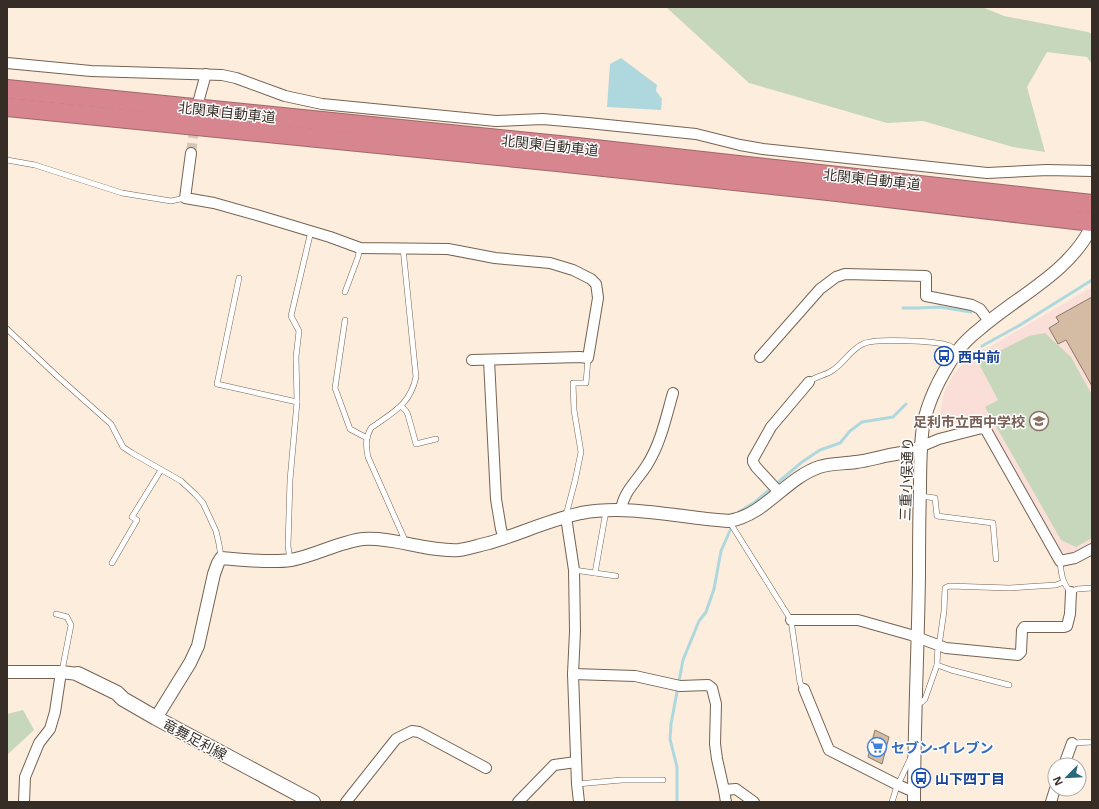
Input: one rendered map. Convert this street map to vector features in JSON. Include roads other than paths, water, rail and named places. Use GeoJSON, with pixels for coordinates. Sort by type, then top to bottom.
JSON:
{"type":"FeatureCollection","features":[{"type":"Feature","properties":{"kind":"highway","name":"北関東自動車道"},"geometry":{"type":"LineString","coordinates":[[7,89],[567,146],[1089,204]]}},
{"type":"Feature","properties":{"kind":"highway","name":"北関東自動車道"},"geometry":{"type":"LineString","coordinates":[[7,108],[565,163],[828,191],[1083,221]]}},
{"type":"Feature","properties":{"kind":"main road","name":"竜舞足利線"},"geometry":{"type":"LineString","coordinates":[[78,674],[117,693],[123,699],[156,718],[312,802]]}},
{"type":"Feature","properties":{"kind":"street"},"geometry":{"type":"LineString","coordinates":[[7,63],[91,71],[222,75],[236,78],[285,96],[322,104],[496,122],[543,119],[696,134],[763,149],[987,173],[1047,170],[1092,171]]}},
{"type":"Feature","properties":{"kind":"street"},"geometry":{"type":"LineString","coordinates":[[199,99],[206,74]]}},
{"type":"Feature","properties":{"kind":"street"},"geometry":{"type":"LineString","coordinates":[[191,153],[185,198],[214,204],[311,231],[360,248],[448,249],[494,258],[550,263],[563,266],[583,274],[592,279],[596,284],[598,298],[588,358],[472,360]]}},
{"type":"Feature","properties":{"kind":"street","name":"三重小俣通り"},"geometry":{"type":"LineString","coordinates":[[914,797],[918,638],[920,447],[924,425],[932,397],[945,370],[957,351],[989,321],[1045,281],[1061,267],[1075,251],[1092,226]]}},
{"type":"Feature","properties":{"kind":"street"},"geometry":{"type":"LineString","coordinates":[[760,357],[820,289],[836,277],[845,274],[926,276],[926,296],[972,304],[980,309],[989,321]]}},
{"type":"Feature","properties":{"kind":"street"},"geometry":{"type":"LineString","coordinates":[[490,360],[495,492],[498,514],[504,538]]}},
{"type":"Feature","properties":{"kind":"street"},"geometry":{"type":"LineString","coordinates":[[779,492],[756,467],[753,459],[771,427],[809,382]]}},
{"type":"Feature","properties":{"kind":"street"},"geometry":{"type":"LineString","coordinates":[[621,510],[622,503],[630,487],[647,466],[654,451],[662,432],[673,392]]}},
{"type":"Feature","properties":{"kind":"street"},"geometry":{"type":"LineString","coordinates":[[156,718],[190,663],[198,646],[214,574],[221,558],[255,561],[290,560],[340,545],[363,540],[378,540],[448,550],[472,548],[566,517],[582,513],[606,511],[621,510],[660,513],[728,521],[746,516],[806,473],[820,467],[905,454],[939,439],[982,428],[986,430],[1060,561],[1075,558],[1092,549]]}},
{"type":"Feature","properties":{"kind":"street"},"geometry":{"type":"LineString","coordinates":[[566,517],[574,570],[575,631],[573,674],[579,802]]}},
{"type":"Feature","properties":{"kind":"street"},"geometry":{"type":"LineString","coordinates":[[791,620],[858,620],[911,635],[946,648],[1018,655],[1021,652],[1022,630],[1024,627],[1067,626],[1070,614],[1071,592]]}},
{"type":"Feature","properties":{"kind":"street"},"geometry":{"type":"LineString","coordinates":[[7,672],[61,672],[78,674]]}},
{"type":"Feature","properties":{"kind":"street"},"geometry":{"type":"LineString","coordinates":[[24,802],[25,777],[39,743],[50,729],[55,712],[61,672]]}},
{"type":"Feature","properties":{"kind":"street"},"geometry":{"type":"LineString","coordinates":[[573,674],[635,676],[680,686],[708,685],[712,688],[716,704],[715,744],[726,802]]}},
{"type":"Feature","properties":{"kind":"street"},"geometry":{"type":"LineString","coordinates":[[804,689],[829,750],[898,785],[914,797]]}},
{"type":"Feature","properties":{"kind":"street"},"geometry":{"type":"LineString","coordinates":[[346,802],[396,739],[412,731],[419,732],[486,768]]}},
{"type":"Feature","properties":{"kind":"street"},"geometry":{"type":"LineString","coordinates":[[1067,757],[1072,743]]}},
{"type":"Feature","properties":{"kind":"street"},"geometry":{"type":"LineString","coordinates":[[518,802],[554,765],[576,762]]}},
{"type":"Feature","properties":{"kind":"street"},"geometry":{"type":"LineString","coordinates":[[724,790],[736,789],[754,802]]}},
{"type":"Feature","properties":{"kind":"lane"},"geometry":{"type":"LineString","coordinates":[[7,160],[35,165],[122,192],[171,201],[185,198]]}},
{"type":"Feature","properties":{"kind":"lane"},"geometry":{"type":"LineString","coordinates":[[290,560],[288,546],[290,480],[297,402],[296,356],[299,331],[291,316],[311,231]]}},
{"type":"Feature","properties":{"kind":"lane"},"geometry":{"type":"LineString","coordinates":[[345,292],[360,248]]}},
{"type":"Feature","properties":{"kind":"lane"},"geometry":{"type":"LineString","coordinates":[[403,248],[416,377],[414,388],[410,397],[401,406],[371,428],[368,433],[366,444],[368,457],[404,538],[404,544]]}},
{"type":"Feature","properties":{"kind":"lane"},"geometry":{"type":"LineString","coordinates":[[240,278],[217,384],[297,402]]}},
{"type":"Feature","properties":{"kind":"lane"},"geometry":{"type":"LineString","coordinates":[[345,320],[335,388],[350,429],[367,438]]}},
{"type":"Feature","properties":{"kind":"lane"},"geometry":{"type":"LineString","coordinates":[[7,328],[57,376],[111,424],[123,447],[189,487],[203,503],[216,531],[220,544],[221,558]]}},
{"type":"Feature","properties":{"kind":"lane"},"geometry":{"type":"LineString","coordinates":[[809,382],[815,377],[828,374],[835,370],[860,346],[870,342],[901,341],[945,344],[957,351]]}},
{"type":"Feature","properties":{"kind":"lane"},"geometry":{"type":"LineString","coordinates":[[566,517],[581,452],[574,410],[573,383],[586,383],[588,358]]}},
{"type":"Feature","properties":{"kind":"lane"},"geometry":{"type":"LineString","coordinates":[[401,406],[408,415],[416,444],[436,439]]}},
{"type":"Feature","properties":{"kind":"lane"},"geometry":{"type":"LineString","coordinates":[[112,563],[137,520],[132,517],[161,470]]}},
{"type":"Feature","properties":{"kind":"lane"},"geometry":{"type":"LineString","coordinates":[[920,496],[934,498],[937,516],[993,523],[996,559]]}},
{"type":"Feature","properties":{"kind":"lane"},"geometry":{"type":"LineString","coordinates":[[595,573],[606,511]]}},
{"type":"Feature","properties":{"kind":"lane"},"geometry":{"type":"LineString","coordinates":[[728,521],[791,620],[800,683],[804,689]]}},
{"type":"Feature","properties":{"kind":"lane"},"geometry":{"type":"LineString","coordinates":[[1060,561],[1064,582],[1071,592],[1077,589],[1092,588]]}},
{"type":"Feature","properties":{"kind":"lane"},"geometry":{"type":"LineString","coordinates":[[574,570],[616,576]]}},
{"type":"Feature","properties":{"kind":"lane"},"geometry":{"type":"LineString","coordinates":[[916,703],[922,702],[925,699],[937,665],[938,645],[944,611],[946,588],[949,586],[1009,588],[1064,582]]}},
{"type":"Feature","properties":{"kind":"lane"},"geometry":{"type":"LineString","coordinates":[[56,614],[67,617],[71,625],[61,672]]}},
{"type":"Feature","properties":{"kind":"lane"},"geometry":{"type":"LineString","coordinates":[[937,665],[1009,685]]}},
{"type":"Feature","properties":{"kind":"lane"},"geometry":{"type":"LineString","coordinates":[[1072,743],[1092,742]]}},
{"type":"Feature","properties":{"kind":"lane"},"geometry":{"type":"LineString","coordinates":[[892,802],[914,750]]}},
{"type":"Feature","properties":{"kind":"lane"},"geometry":{"type":"LineString","coordinates":[[577,784],[622,780],[663,780]]}},
{"type":"Feature","properties":{"kind":"water"},"geometry":{"type":"Polygon","coordinates":[[[621,58],[657,85],[656,91],[662,99],[661,110],[607,107],[610,64],[621,58]]]}},
{"type":"Feature","properties":{"kind":"waterway"},"geometry":{"type":"LineString","coordinates":[[982,346],[1020,325],[1092,280]]}},
{"type":"Feature","properties":{"kind":"waterway"},"geometry":{"type":"LineString","coordinates":[[903,308],[940,307],[971,312]]}},
{"type":"Feature","properties":{"kind":"waterway"},"geometry":{"type":"LineString","coordinates":[[737,516],[739,512],[755,502],[802,462],[820,450],[840,443],[850,431],[862,422],[893,417],[906,404]]}},
{"type":"Feature","properties":{"kind":"waterway"},"geometry":{"type":"LineString","coordinates":[[677,802],[677,767],[670,739],[671,724],[683,660],[699,621],[706,612],[714,589],[721,551],[732,526]]}},
{"type":"Feature","properties":{"kind":"tunnel"},"geometry":{"type":"LineString","coordinates":[[191,153],[195,123]]}},
{"type":"Feature","properties":{"kind":"place","name":"西中前"},"geometry":{"type":"Point","coordinates":[944,356]}},
{"type":"Feature","properties":{"kind":"place","name":"足利市立西中学校"},"geometry":{"type":"Point","coordinates":[1039,421]}},
{"type":"Feature","properties":{"kind":"place","name":"セブン-イレブン"},"geometry":{"type":"Point","coordinates":[877,747]}},
{"type":"Feature","properties":{"kind":"place","name":"山下四丁目"},"geometry":{"type":"Point","coordinates":[921,778]}}]}
